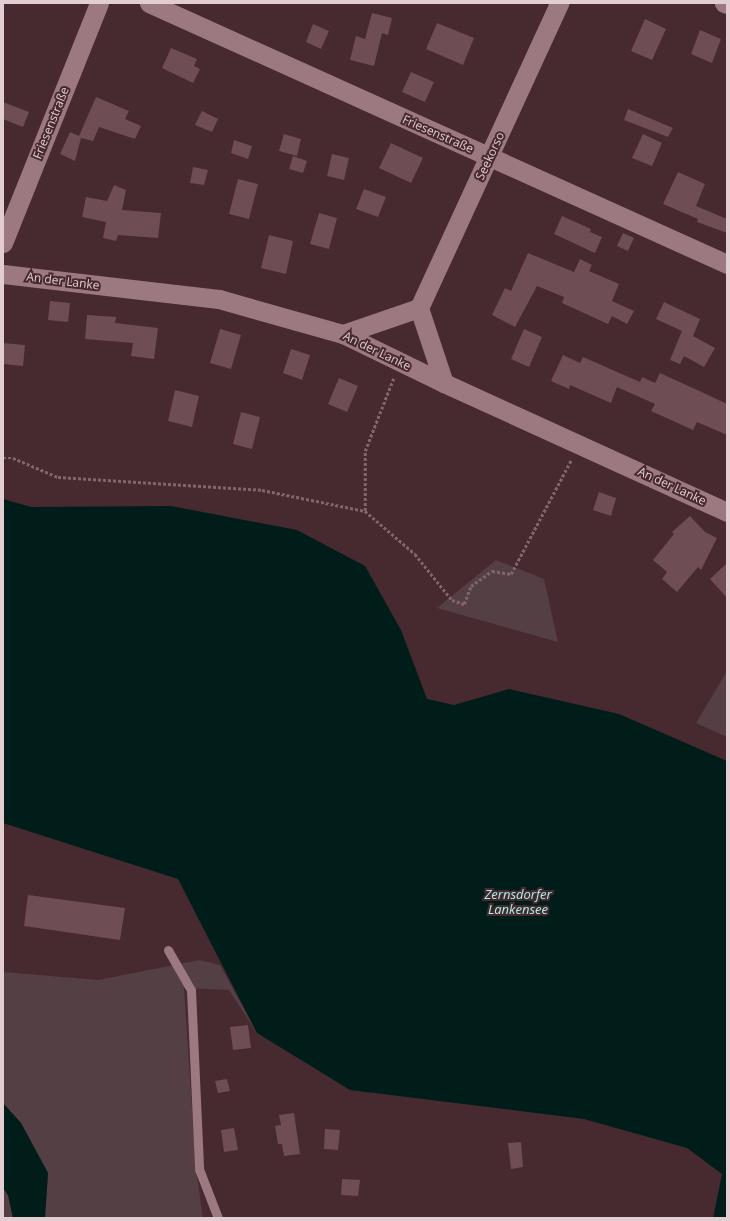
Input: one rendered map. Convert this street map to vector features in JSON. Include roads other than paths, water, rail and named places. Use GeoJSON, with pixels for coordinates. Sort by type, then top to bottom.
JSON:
{"type":"FeatureCollection","features":[{"type":"Feature","properties":{"kind":"street","name":"Friesenstraße"},"geometry":{"type":"LineString","coordinates":[[3,243],[100,3]]}},
{"type":"Feature","properties":{"kind":"street","name":"Friesenstraße"},"geometry":{"type":"LineString","coordinates":[[149,3],[727,264]]}},
{"type":"Feature","properties":{"kind":"street","name":"Seekorso"},"geometry":{"type":"LineString","coordinates":[[419,308],[559,3]]}},
{"type":"Feature","properties":{"kind":"street","name":"An der Lanke"},"geometry":{"type":"LineString","coordinates":[[3,274],[219,299],[343,334],[444,383],[579,443],[727,512]]}},
{"type":"Feature","properties":{"kind":"street"},"geometry":{"type":"LineString","coordinates":[[343,334],[419,308],[444,383]]}},
{"type":"Feature","properties":{"kind":"lane"},"geometry":{"type":"LineString","coordinates":[[168,950],[191,990],[198,1169],[218,1218]]}},
{"type":"Feature","properties":{"kind":"water","name":"Zernsdorfer Lankensee"},"geometry":{"type":"Polygon","coordinates":[[[3,499],[31,507],[171,506],[297,530],[365,566],[401,630],[427,699],[454,705],[509,689],[619,714],[727,761],[727,1218],[713,1218],[722,1174],[687,1148],[584,1119],[350,1090],[257,1033],[178,879],[3,823],[3,499]]]}},
{"type":"Feature","properties":{"kind":"water"},"geometry":{"type":"Polygon","coordinates":[[[3,1103],[21,1123],[48,1173],[45,1218],[13,1218],[8,1195],[3,1188],[3,1103]]]}}]}
